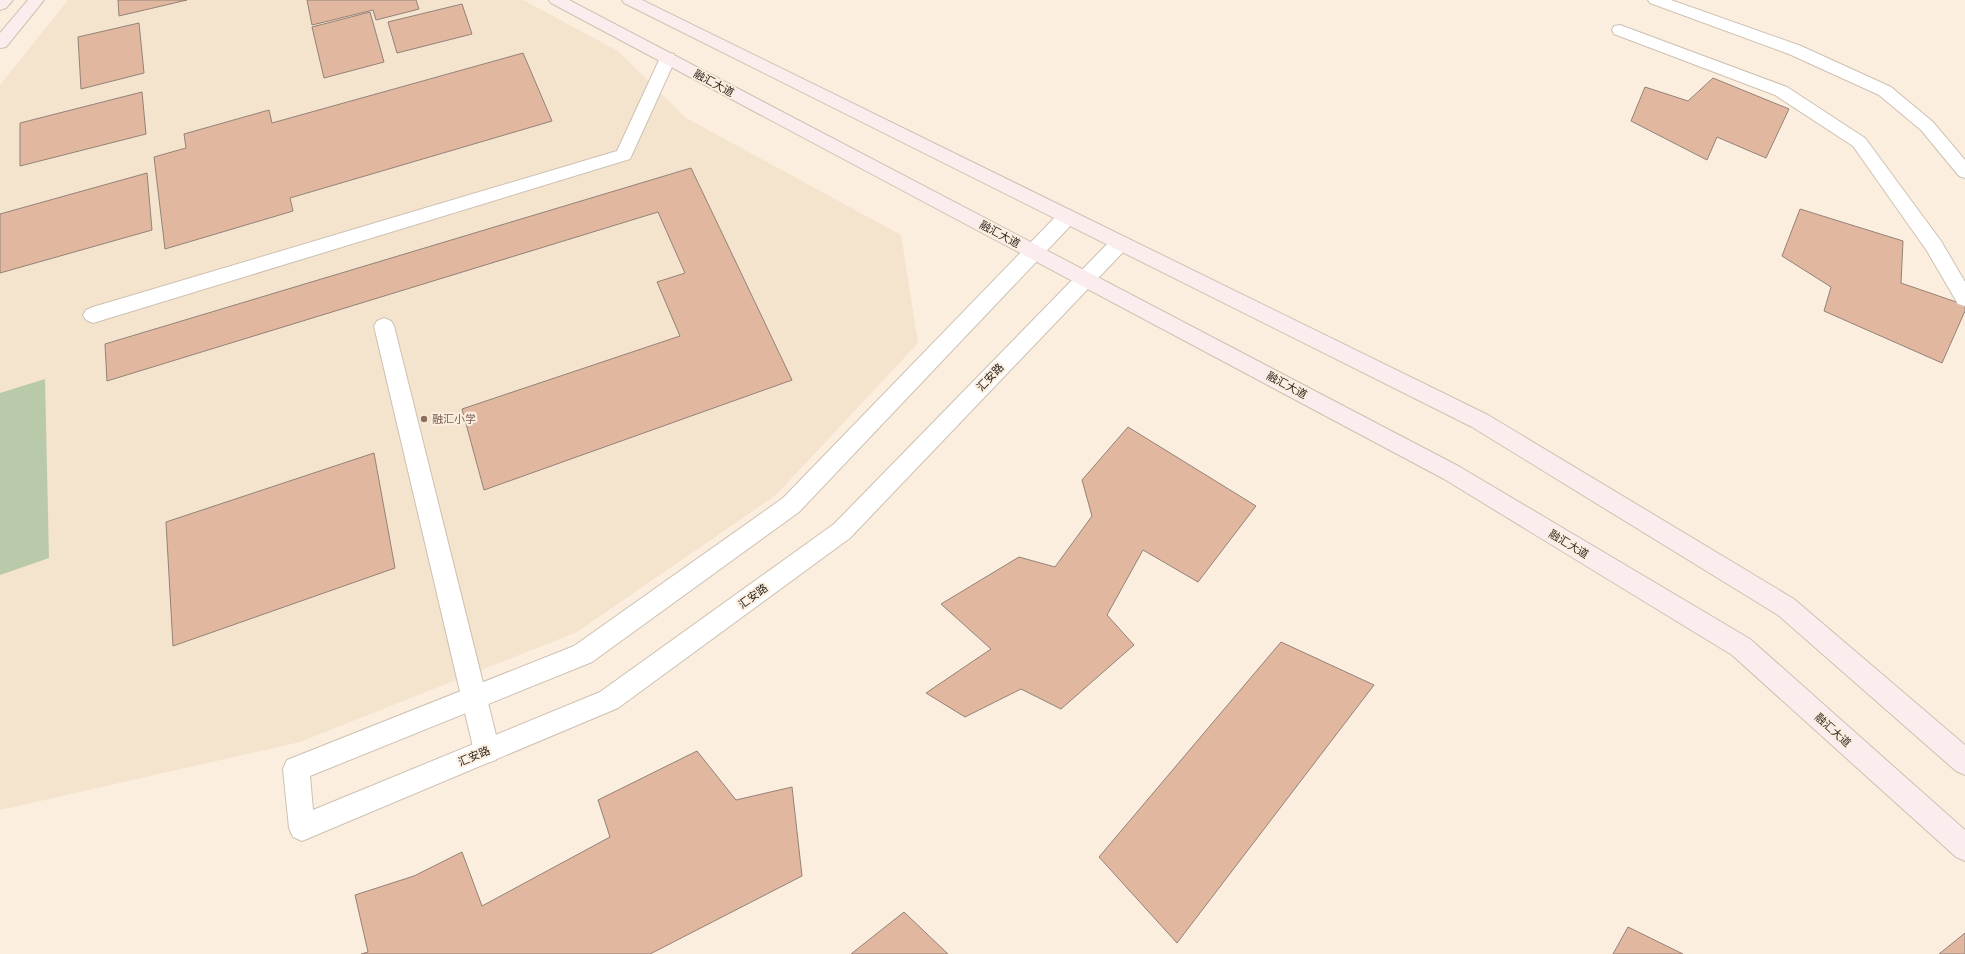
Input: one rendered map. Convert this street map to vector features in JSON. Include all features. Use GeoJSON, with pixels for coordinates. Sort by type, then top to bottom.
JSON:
{"type":"FeatureCollection","features":[{"type":"Feature","properties":{"kind":"main road"},"geometry":{"type":"LineString","coordinates":[[0,5],[5,0]]}},
{"type":"Feature","properties":{"kind":"main road"},"geometry":{"type":"LineString","coordinates":[[0,43],[36,0]]}},
{"type":"Feature","properties":{"kind":"main road","name":"融汇大道"},"geometry":{"type":"LineString","coordinates":[[557,0],[1452,472],[1741,647],[1965,848]]}},
{"type":"Feature","properties":{"kind":"main road"},"geometry":{"type":"LineString","coordinates":[[630,0],[1480,421],[1780,603],[1965,762]]}},
{"type":"Feature","properties":{"kind":"street"},"geometry":{"type":"LineString","coordinates":[[1656,0],[1795,50],[1885,91],[1927,126],[1965,172]]}},
{"type":"Feature","properties":{"kind":"street"},"geometry":{"type":"LineString","coordinates":[[1620,30],[1781,91],[1859,142],[1934,246],[1965,299]]}},
{"type":"Feature","properties":{"kind":"street"},"geometry":{"type":"LineString","coordinates":[[93,315],[624,155],[668,58]]}},
{"type":"Feature","properties":{"kind":"street"},"geometry":{"type":"LineString","coordinates":[[474,698],[583,654],[791,505],[1067,217]]}},
{"type":"Feature","properties":{"kind":"street","name":"汇安路"},"geometry":{"type":"LineString","coordinates":[[474,698],[296,769],[302,828],[609,700],[842,531],[1120,243]]}},
{"type":"Feature","properties":{"kind":"street"},"geometry":{"type":"LineString","coordinates":[[384,326],[487,751]]}},
{"type":"Feature","properties":{"kind":"shaded area","name":"融汇小学"},"geometry":{"type":"Polygon","coordinates":[[[68,0],[523,0],[618,51],[686,118],[901,235],[918,343],[776,495],[577,632],[300,742],[0,810],[0,85],[68,0]]]}},
{"type":"Feature","properties":{"kind":"green space"},"geometry":{"type":"Polygon","coordinates":[[[45,379],[49,558],[0,575],[0,393],[45,379]]]}},
{"type":"Feature","properties":{"kind":"building"},"geometry":{"type":"Polygon","coordinates":[[[118,0],[187,0],[119,16],[118,0]]]}},
{"type":"Feature","properties":{"kind":"building"},"geometry":{"type":"Polygon","coordinates":[[[307,0],[416,0],[419,9],[376,20],[373,10],[312,25],[307,0]]]}},
{"type":"Feature","properties":{"kind":"building"},"geometry":{"type":"Polygon","coordinates":[[[462,4],[472,34],[397,53],[388,22],[462,4]]]}},
{"type":"Feature","properties":{"kind":"building"},"geometry":{"type":"Polygon","coordinates":[[[370,12],[384,62],[324,78],[312,27],[370,12]]]}},
{"type":"Feature","properties":{"kind":"building"},"geometry":{"type":"Polygon","coordinates":[[[139,23],[144,73],[81,89],[78,37],[139,23]]]}},
{"type":"Feature","properties":{"kind":"building"},"geometry":{"type":"Polygon","coordinates":[[[523,53],[552,121],[290,198],[293,211],[165,249],[154,157],[186,148],[184,134],[269,110],[272,123],[523,53]]]}},
{"type":"Feature","properties":{"kind":"building"},"geometry":{"type":"Polygon","coordinates":[[[1713,78],[1789,109],[1766,158],[1717,137],[1707,160],[1631,121],[1645,87],[1688,101],[1713,78]]]}},
{"type":"Feature","properties":{"kind":"building"},"geometry":{"type":"Polygon","coordinates":[[[142,92],[146,134],[20,166],[20,123],[142,92]]]}},
{"type":"Feature","properties":{"kind":"building"},"geometry":{"type":"Polygon","coordinates":[[[691,168],[792,380],[484,490],[462,409],[680,336],[657,282],[685,273],[658,212],[107,381],[105,344],[691,168]]]}},
{"type":"Feature","properties":{"kind":"building"},"geometry":{"type":"Polygon","coordinates":[[[147,173],[152,230],[0,273],[0,214],[147,173]]]}},
{"type":"Feature","properties":{"kind":"building"},"geometry":{"type":"Polygon","coordinates":[[[1800,209],[1903,241],[1901,283],[1965,305],[1965,311],[1942,363],[1824,311],[1831,287],[1782,256],[1800,209]]]}},
{"type":"Feature","properties":{"kind":"building"},"geometry":{"type":"Polygon","coordinates":[[[1128,427],[1256,506],[1198,582],[1143,550],[1107,615],[1134,645],[1061,709],[1021,689],[965,717],[926,693],[991,649],[941,604],[1019,557],[1055,567],[1092,516],[1082,480],[1128,427]]]}},
{"type":"Feature","properties":{"kind":"building"},"geometry":{"type":"Polygon","coordinates":[[[374,453],[395,568],[173,646],[166,522],[374,453]]]}},
{"type":"Feature","properties":{"kind":"building"},"geometry":{"type":"Polygon","coordinates":[[[1281,642],[1374,685],[1177,943],[1099,857],[1281,642]]]}},
{"type":"Feature","properties":{"kind":"building"},"geometry":{"type":"Polygon","coordinates":[[[697,751],[736,800],[792,787],[802,876],[650,954],[361,954],[368,952],[355,895],[414,876],[462,852],[482,906],[610,837],[598,800],[697,751]]]}},
{"type":"Feature","properties":{"kind":"building"},"geometry":{"type":"Polygon","coordinates":[[[904,912],[948,954],[851,954],[904,912]]]}},
{"type":"Feature","properties":{"kind":"building"},"geometry":{"type":"Polygon","coordinates":[[[1628,927],[1683,954],[1613,954],[1628,927]]]}},
{"type":"Feature","properties":{"kind":"building"},"geometry":{"type":"Polygon","coordinates":[[[1965,933],[1965,954],[1939,954],[1965,933]]]}},
{"type":"Feature","properties":{"kind":"place","name":"融汇小学"},"geometry":{"type":"Point","coordinates":[424,419]}}]}
